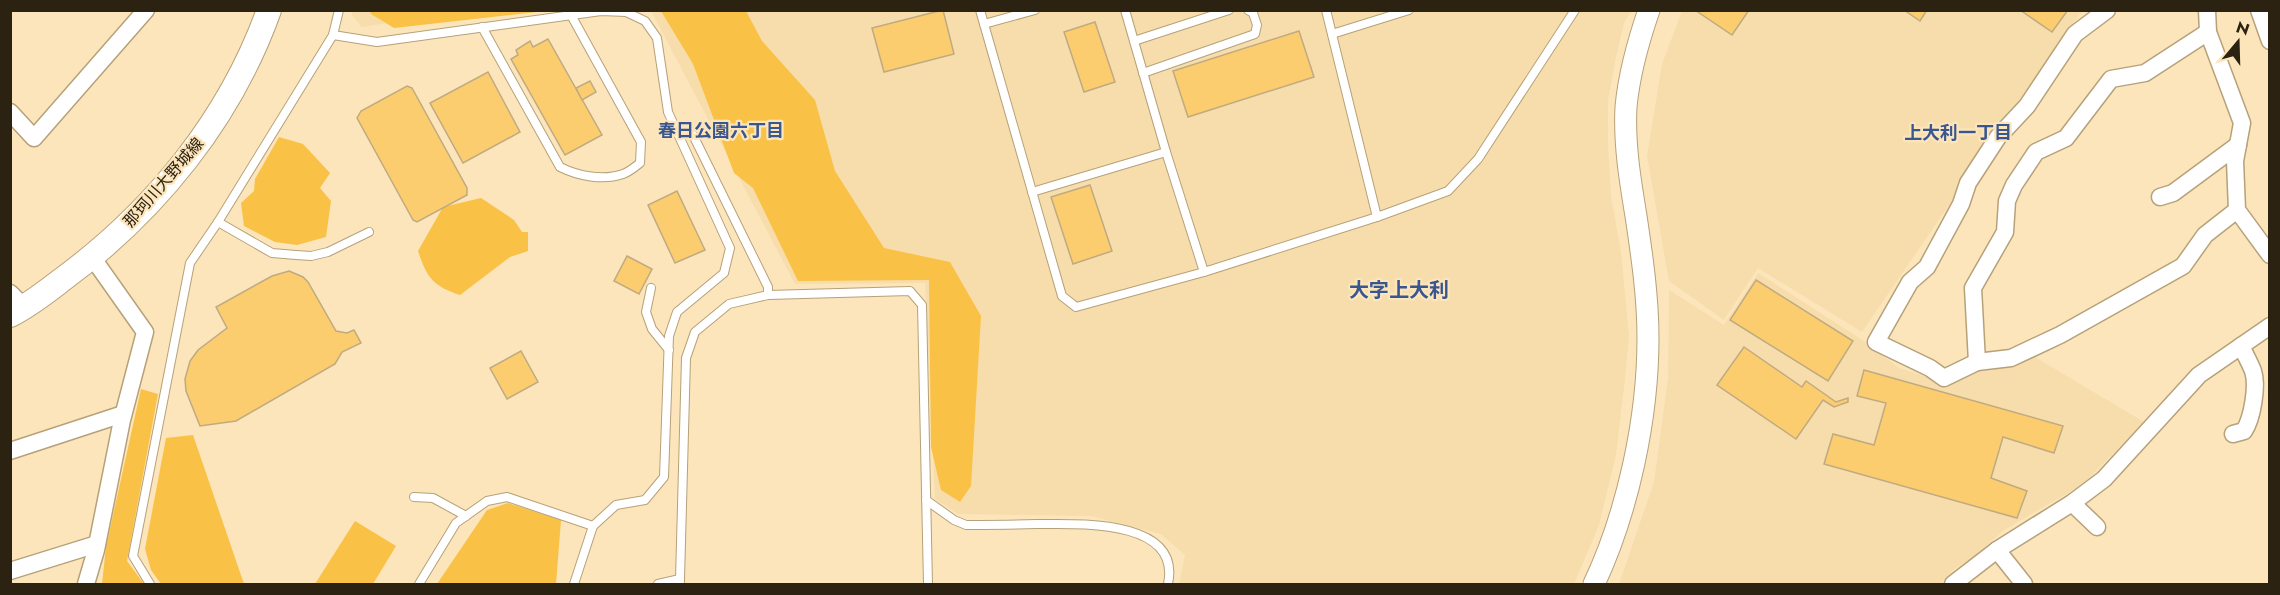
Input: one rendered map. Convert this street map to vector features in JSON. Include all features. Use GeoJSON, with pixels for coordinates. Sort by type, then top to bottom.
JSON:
{"type":"FeatureCollection","features":[{"type":"Feature","properties":{"kind":"main road","name":"那珂川大野城線"},"geometry":{"type":"LineString","coordinates":[[15,305],[92,257],[146,207],[201,140],[235,88],[269,10]]}},
{"type":"Feature","properties":{"kind":"street"},"geometry":{"type":"LineString","coordinates":[[10,112],[34,138],[146,10]]}},
{"type":"Feature","properties":{"kind":"street"},"geometry":{"type":"LineString","coordinates":[[1594,585],[1624,506],[1643,407],[1648,339],[1642,254],[1628,165],[1626,108],[1636,48],[1649,10]]}},
{"type":"Feature","properties":{"kind":"street"},"geometry":{"type":"LineString","coordinates":[[2107,10],[2075,34],[2027,106],[1998,136],[1968,183],[1960,204],[1927,267],[1910,282],[1876,342],[1930,368],[1944,378],[1977,362],[2011,358],[2060,335],[2183,266],[2205,235],[2236,210]]}},
{"type":"Feature","properties":{"kind":"street"},"geometry":{"type":"LineString","coordinates":[[2207,10],[2208,32],[2242,123],[2235,161],[2236,210],[2270,255]]}},
{"type":"Feature","properties":{"kind":"street"},"geometry":{"type":"LineString","coordinates":[[2259,10],[2270,41]]}},
{"type":"Feature","properties":{"kind":"street"},"geometry":{"type":"LineString","coordinates":[[1977,362],[1973,288],[2005,232],[2007,201],[2014,185],[2036,152],[2066,138],[2111,79],[2145,73],[2208,32]]}},
{"type":"Feature","properties":{"kind":"street"},"geometry":{"type":"LineString","coordinates":[[2160,197],[2173,193],[2238,145]]}},
{"type":"Feature","properties":{"kind":"street"},"geometry":{"type":"LineString","coordinates":[[86,585],[97,544],[123,414],[145,332],[92,257]]}},
{"type":"Feature","properties":{"kind":"street"},"geometry":{"type":"LineString","coordinates":[[1953,585],[1997,550],[2072,503],[2104,478],[2199,375],[2270,326]]}},
{"type":"Feature","properties":{"kind":"street"},"geometry":{"type":"LineString","coordinates":[[2233,434],[2244,431],[2250,423],[2253,411],[2254,374],[2241,346]]}},
{"type":"Feature","properties":{"kind":"street"},"geometry":{"type":"LineString","coordinates":[[10,451],[123,414]]}},
{"type":"Feature","properties":{"kind":"street"},"geometry":{"type":"LineString","coordinates":[[2072,503],[2097,527]]}},
{"type":"Feature","properties":{"kind":"street"},"geometry":{"type":"LineString","coordinates":[[10,572],[97,544]]}},
{"type":"Feature","properties":{"kind":"street"},"geometry":{"type":"LineString","coordinates":[[1997,550],[2024,585]]}},
{"type":"Feature","properties":{"kind":"lane"},"geometry":{"type":"LineString","coordinates":[[150,585],[134,555],[190,263],[218,222],[333,35],[339,10]]}},
{"type":"Feature","properties":{"kind":"lane"},"geometry":{"type":"LineString","coordinates":[[980,10],[1062,296],[1076,307],[1204,272],[1377,217],[1448,191],[1478,159],[1575,10]]}},
{"type":"Feature","properties":{"kind":"lane"},"geometry":{"type":"LineString","coordinates":[[984,24],[1035,10]]}},
{"type":"Feature","properties":{"kind":"lane"},"geometry":{"type":"LineString","coordinates":[[1125,10],[1204,272]]}},
{"type":"Feature","properties":{"kind":"lane"},"geometry":{"type":"LineString","coordinates":[[1134,40],[1229,10]]}},
{"type":"Feature","properties":{"kind":"lane"},"geometry":{"type":"LineString","coordinates":[[1143,73],[1255,34],[1257,25],[1253,13],[1248,10]]}},
{"type":"Feature","properties":{"kind":"lane"},"geometry":{"type":"LineString","coordinates":[[1326,10],[1377,217]]}},
{"type":"Feature","properties":{"kind":"lane"},"geometry":{"type":"LineString","coordinates":[[1332,34],[1409,10]]}},
{"type":"Feature","properties":{"kind":"lane"},"geometry":{"type":"LineString","coordinates":[[333,35],[377,42],[601,11],[626,12],[645,21],[657,38],[668,112],[730,248],[724,273],[677,312],[669,336],[664,477],[645,500],[616,505],[593,526],[574,585]]}},
{"type":"Feature","properties":{"kind":"lane"},"geometry":{"type":"LineString","coordinates":[[482,27],[560,167],[574,174],[606,177],[624,174],[640,163],[641,142],[571,15]]}},
{"type":"Feature","properties":{"kind":"lane"},"geometry":{"type":"LineString","coordinates":[[677,132],[693,135],[768,287],[768,295]]}},
{"type":"Feature","properties":{"kind":"lane"},"geometry":{"type":"LineString","coordinates":[[1032,192],[1166,152]]}},
{"type":"Feature","properties":{"kind":"lane"},"geometry":{"type":"LineString","coordinates":[[218,222],[272,253],[311,256],[328,252],[369,232]]}},
{"type":"Feature","properties":{"kind":"lane"},"geometry":{"type":"LineString","coordinates":[[651,288],[646,312],[652,329],[669,350]]}},
{"type":"Feature","properties":{"kind":"lane"},"geometry":{"type":"LineString","coordinates":[[658,585],[680,582],[686,358],[695,332],[729,304],[768,295],[910,291],[922,305],[928,585]]}},
{"type":"Feature","properties":{"kind":"lane"},"geometry":{"type":"LineString","coordinates":[[414,497],[433,498],[466,516]]}},
{"type":"Feature","properties":{"kind":"lane"},"geometry":{"type":"LineString","coordinates":[[419,585],[456,523],[487,501],[507,497],[593,526]]}},
{"type":"Feature","properties":{"kind":"lane"},"geometry":{"type":"LineString","coordinates":[[926,500],[954,520],[966,525],[1088,524],[1134,532],[1153,542],[1161,550],[1167,563],[1168,585]]}},
{"type":"Feature","properties":{"kind":"shaded area"},"geometry":{"type":"Polygon","coordinates":[[[370,10],[546,11],[394,28],[371,14],[370,10]]]}},
{"type":"Feature","properties":{"kind":"shaded area"},"geometry":{"type":"Polygon","coordinates":[[[352,11],[465,11],[362,27],[352,15],[352,11]]]}},
{"type":"Feature","properties":{"kind":"shaded area"},"geometry":{"type":"Polygon","coordinates":[[[651,11],[1631,11],[1624,23],[1608,101],[1611,196],[1621,252],[1629,336],[1625,379],[1616,455],[1599,525],[1574,584],[1179,584],[1185,555],[1161,534],[1091,516],[958,514],[935,499],[925,283],[795,284],[651,11]]]}},
{"type":"Feature","properties":{"kind":"shaded area"},"geometry":{"type":"Polygon","coordinates":[[[661,11],[746,11],[762,41],[815,100],[835,171],[884,248],[950,262],[981,316],[971,486],[960,502],[941,490],[931,447],[929,280],[798,281],[753,188],[734,173],[693,64],[661,11]]]}},
{"type":"Feature","properties":{"kind":"shaded area"},"geometry":{"type":"Polygon","coordinates":[[[1682,11],[2082,11],[1862,332],[1758,268],[1724,320],[1669,281],[1647,156],[1662,64],[1682,11]]]}},
{"type":"Feature","properties":{"kind":"shaded area"},"geometry":{"type":"Polygon","coordinates":[[[279,137],[303,144],[330,173],[320,188],[331,201],[326,237],[297,245],[275,242],[244,226],[241,203],[254,191],[255,179],[279,137]]]}},
{"type":"Feature","properties":{"kind":"shaded area"},"geometry":{"type":"Polygon","coordinates":[[[481,198],[514,220],[522,232],[528,232],[528,251],[510,257],[460,295],[443,288],[432,280],[418,251],[443,207],[481,198]]]}},
{"type":"Feature","properties":{"kind":"shaded area"},"geometry":{"type":"Polygon","coordinates":[[[1758,273],[1861,339],[1899,368],[1947,383],[1967,375],[2035,357],[2144,422],[2089,478],[2073,490],[2004,530],[1973,557],[1953,570],[1940,584],[1619,584],[1654,482],[1668,378],[1669,290],[1724,325],[1758,273]]]}},
{"type":"Feature","properties":{"kind":"shaded area"},"geometry":{"type":"Polygon","coordinates":[[[141,389],[158,394],[127,561],[144,584],[102,584],[106,547],[141,389]]]}},
{"type":"Feature","properties":{"kind":"shaded area"},"geometry":{"type":"Polygon","coordinates":[[[193,435],[244,584],[161,584],[151,570],[145,549],[166,438],[193,435]]]}},
{"type":"Feature","properties":{"kind":"shaded area"},"geometry":{"type":"Polygon","coordinates":[[[508,503],[561,520],[556,584],[437,584],[487,510],[508,503]]]}},
{"type":"Feature","properties":{"kind":"shaded area"},"geometry":{"type":"Polygon","coordinates":[[[355,521],[396,546],[373,584],[315,584],[355,521]]]}},
{"type":"Feature","properties":{"kind":"building"},"geometry":{"type":"Polygon","coordinates":[[[943,10],[954,54],[884,72],[872,28],[943,10]]]}},
{"type":"Feature","properties":{"kind":"building"},"geometry":{"type":"Polygon","coordinates":[[[1695,10],[1749,10],[1732,35],[1695,10]]]}},
{"type":"Feature","properties":{"kind":"building"},"geometry":{"type":"Polygon","coordinates":[[[1904,10],[1927,10],[1920,21],[1904,10]]]}},
{"type":"Feature","properties":{"kind":"building"},"geometry":{"type":"Polygon","coordinates":[[[2020,10],[2068,10],[2052,32],[2020,10]]]}},
{"type":"Feature","properties":{"kind":"building"},"geometry":{"type":"Polygon","coordinates":[[[1095,22],[1115,82],[1084,92],[1064,32],[1095,22]]]}},
{"type":"Feature","properties":{"kind":"building"},"geometry":{"type":"Polygon","coordinates":[[[1299,31],[1314,77],[1188,117],[1173,71],[1299,31]]]}},
{"type":"Feature","properties":{"kind":"building"},"geometry":{"type":"Polygon","coordinates":[[[548,39],[602,135],[565,155],[511,59],[518,55],[516,50],[530,41],[533,47],[548,39]]]}},
{"type":"Feature","properties":{"kind":"building"},"geometry":{"type":"Polygon","coordinates":[[[488,72],[520,132],[463,163],[430,103],[488,72]]]}},
{"type":"Feature","properties":{"kind":"building"},"geometry":{"type":"Polygon","coordinates":[[[590,81],[596,92],[582,100],[576,88],[590,81]]]}},
{"type":"Feature","properties":{"kind":"building"},"geometry":{"type":"Polygon","coordinates":[[[407,86],[412,88],[467,188],[467,195],[417,222],[413,220],[357,118],[361,111],[407,86]]]}},
{"type":"Feature","properties":{"kind":"building"},"geometry":{"type":"Polygon","coordinates":[[[1090,185],[1112,251],[1073,264],[1051,197],[1090,185]]]}},
{"type":"Feature","properties":{"kind":"building"},"geometry":{"type":"Polygon","coordinates":[[[677,191],[705,250],[675,263],[648,205],[677,191]]]}},
{"type":"Feature","properties":{"kind":"building"},"geometry":{"type":"Polygon","coordinates":[[[627,256],[652,269],[639,294],[614,281],[627,256]]]}},
{"type":"Feature","properties":{"kind":"building"},"geometry":{"type":"Polygon","coordinates":[[[289,271],[303,277],[308,282],[336,331],[347,333],[354,330],[361,343],[342,352],[335,364],[236,421],[200,426],[186,391],[185,379],[190,361],[198,350],[227,328],[216,307],[272,276],[289,271]]]}},
{"type":"Feature","properties":{"kind":"building"},"geometry":{"type":"Polygon","coordinates":[[[1756,280],[1853,341],[1828,381],[1730,320],[1756,280]]]}},
{"type":"Feature","properties":{"kind":"building"},"geometry":{"type":"Polygon","coordinates":[[[1744,347],[1802,387],[1806,381],[1836,402],[1848,398],[1848,402],[1834,407],[1823,400],[1796,439],[1717,385],[1744,347]]]}},
{"type":"Feature","properties":{"kind":"building"},"geometry":{"type":"Polygon","coordinates":[[[521,351],[538,382],[507,399],[490,368],[521,351]]]}},
{"type":"Feature","properties":{"kind":"building"},"geometry":{"type":"Polygon","coordinates":[[[1864,370],[2063,426],[2054,453],[2003,437],[1991,478],[2027,491],[2017,518],[1824,464],[1833,434],[1874,445],[1886,403],[1857,396],[1864,370]]]}},
{"type":"Feature","properties":{"kind":"district","name":"春日公園六丁目"},"geometry":{"type":"Point","coordinates":[721,131]}},
{"type":"Feature","properties":{"kind":"district","name":"上大利一丁目"},"geometry":{"type":"Point","coordinates":[1958,133]}},
{"type":"Feature","properties":{"kind":"district","name":"大字上大利"},"geometry":{"type":"Point","coordinates":[1399,290]}}]}
